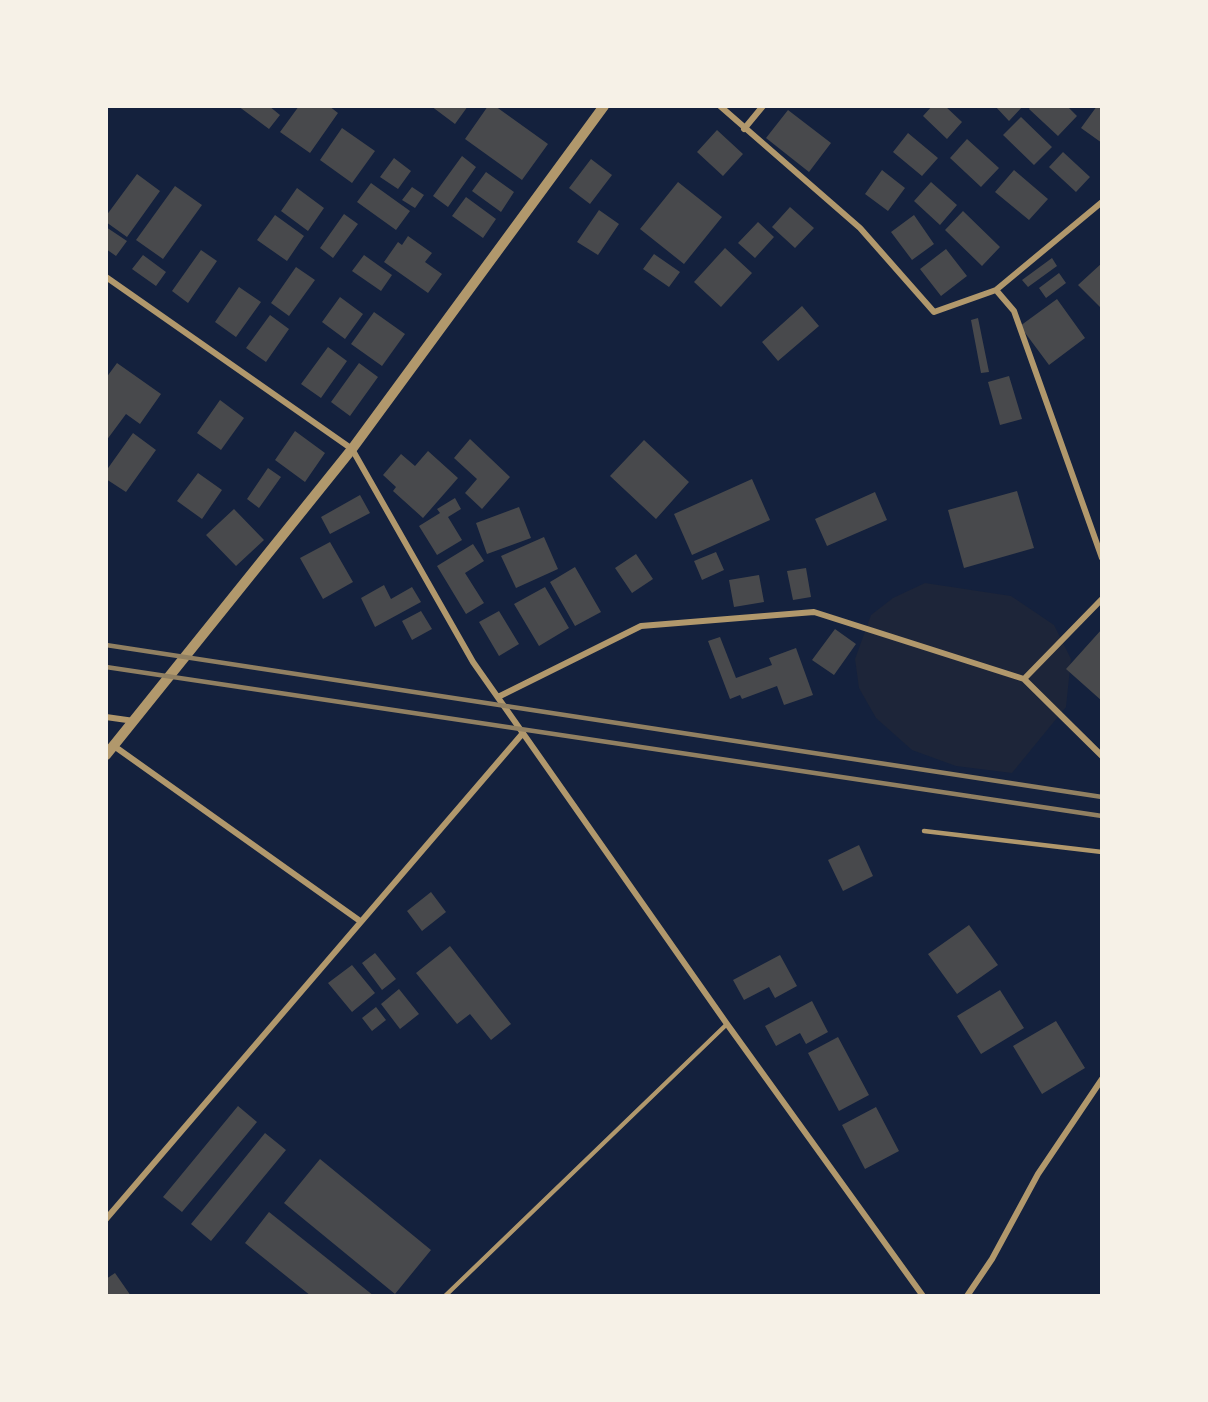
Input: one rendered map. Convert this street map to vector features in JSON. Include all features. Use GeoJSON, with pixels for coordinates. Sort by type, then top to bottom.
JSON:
{"type":"FeatureCollection","features":[{"type":"Feature","properties":{"kind":"street"},"geometry":{"type":"LineString","coordinates":[[360,921],[110,751],[352,449],[604,106]]}},
{"type":"Feature","properties":{"kind":"street"},"geometry":{"type":"LineString","coordinates":[[720,106],[860,228],[934,312],[996,290],[1101,202]]}},
{"type":"Feature","properties":{"kind":"street"},"geometry":{"type":"LineString","coordinates":[[744,129],[763,106]]}},
{"type":"Feature","properties":{"kind":"street"},"geometry":{"type":"LineString","coordinates":[[106,277],[352,449],[473,662],[922,1296]]}},
{"type":"Feature","properties":{"kind":"street"},"geometry":{"type":"LineString","coordinates":[[996,290],[1014,311],[1101,558]]}},
{"type":"Feature","properties":{"kind":"street"},"geometry":{"type":"LineString","coordinates":[[1024,679],[1101,599]]}},
{"type":"Feature","properties":{"kind":"street"},"geometry":{"type":"LineString","coordinates":[[498,697],[641,626],[814,612],[1024,679],[1101,756]]}},
{"type":"Feature","properties":{"kind":"street"},"geometry":{"type":"LineString","coordinates":[[106,717],[134,721]]}},
{"type":"Feature","properties":{"kind":"street"},"geometry":{"type":"LineString","coordinates":[[106,1218],[523,733]]}},
{"type":"Feature","properties":{"kind":"street"},"geometry":{"type":"LineString","coordinates":[[967,1296],[992,1259],[1038,1174],[1101,1079]]}},
{"type":"Feature","properties":{"kind":"lane"},"geometry":{"type":"LineString","coordinates":[[924,831],[1101,852]]}},
{"type":"Feature","properties":{"kind":"lane"},"geometry":{"type":"LineString","coordinates":[[445,1296],[727,1023]]}},
{"type":"Feature","properties":{"kind":"shaded area"},"geometry":{"type":"Polygon","coordinates":[[[925,583],[1011,596],[1054,625],[1071,659],[1066,707],[1012,773],[956,766],[912,750],[876,718],[859,688],[855,659],[871,615],[893,598],[925,583]]]}},
{"type":"Feature","properties":{"kind":"building"},"geometry":{"type":"Polygon","coordinates":[[[238,106],[269,106],[280,115],[269,129],[238,106]]]}},
{"type":"Feature","properties":{"kind":"building"},"geometry":{"type":"Polygon","coordinates":[[[299,106],[329,106],[338,113],[310,153],[280,132],[299,106]]]}},
{"type":"Feature","properties":{"kind":"building"},"geometry":{"type":"Polygon","coordinates":[[[431,106],[468,106],[455,124],[431,106]]]}},
{"type":"Feature","properties":{"kind":"building"},"geometry":{"type":"Polygon","coordinates":[[[488,106],[495,106],[548,144],[522,180],[465,139],[488,106]]]}},
{"type":"Feature","properties":{"kind":"building"},"geometry":{"type":"Polygon","coordinates":[[[932,106],[945,106],[962,122],[947,139],[923,116],[932,106]]]}},
{"type":"Feature","properties":{"kind":"building"},"geometry":{"type":"Polygon","coordinates":[[[995,106],[1023,106],[1009,121],[995,106]]]}},
{"type":"Feature","properties":{"kind":"building"},"geometry":{"type":"Polygon","coordinates":[[[1031,106],[1067,106],[1077,116],[1058,136],[1029,109],[1031,106]]]}},
{"type":"Feature","properties":{"kind":"building"},"geometry":{"type":"Polygon","coordinates":[[[1097,106],[1102,108],[1102,143],[1081,128],[1097,106]]]}},
{"type":"Feature","properties":{"kind":"building"},"geometry":{"type":"Polygon","coordinates":[[[788,110],[831,143],[809,172],[766,138],[788,110]]]}},
{"type":"Feature","properties":{"kind":"building"},"geometry":{"type":"Polygon","coordinates":[[[1021,117],[1052,147],[1034,165],[1003,135],[1021,117]]]}},
{"type":"Feature","properties":{"kind":"building"},"geometry":{"type":"Polygon","coordinates":[[[342,128],[375,151],[352,183],[320,160],[342,128]]]}},
{"type":"Feature","properties":{"kind":"building"},"geometry":{"type":"Polygon","coordinates":[[[717,130],[743,154],[723,176],[697,152],[717,130]]]}},
{"type":"Feature","properties":{"kind":"building"},"geometry":{"type":"Polygon","coordinates":[[[908,133],[938,158],[922,176],[893,152],[908,133]]]}},
{"type":"Feature","properties":{"kind":"building"},"geometry":{"type":"Polygon","coordinates":[[[967,139],[999,168],[981,187],[950,158],[967,139]]]}},
{"type":"Feature","properties":{"kind":"building"},"geometry":{"type":"Polygon","coordinates":[[[1063,152],[1090,177],[1076,192],[1049,167],[1063,152]]]}},
{"type":"Feature","properties":{"kind":"building"},"geometry":{"type":"Polygon","coordinates":[[[462,156],[476,167],[448,207],[433,196],[462,156]]]}},
{"type":"Feature","properties":{"kind":"building"},"geometry":{"type":"Polygon","coordinates":[[[394,158],[411,171],[398,189],[380,177],[394,158]]]}},
{"type":"Feature","properties":{"kind":"building"},"geometry":{"type":"Polygon","coordinates":[[[591,159],[612,175],[590,204],[569,188],[591,159]]]}},
{"type":"Feature","properties":{"kind":"building"},"geometry":{"type":"Polygon","coordinates":[[[882,170],[905,188],[888,211],[865,194],[882,170]]]}},
{"type":"Feature","properties":{"kind":"building"},"geometry":{"type":"Polygon","coordinates":[[[1014,170],[1048,199],[1029,220],[995,192],[1014,170]]]}},
{"type":"Feature","properties":{"kind":"building"},"geometry":{"type":"Polygon","coordinates":[[[486,172],[514,192],[501,212],[472,191],[486,172]]]}},
{"type":"Feature","properties":{"kind":"building"},"geometry":{"type":"Polygon","coordinates":[[[137,174],[160,191],[127,237],[106,222],[106,216],[137,174]]]}},
{"type":"Feature","properties":{"kind":"building"},"geometry":{"type":"Polygon","coordinates":[[[678,182],[722,217],[684,264],[640,229],[678,182]]]}},
{"type":"Feature","properties":{"kind":"building"},"geometry":{"type":"Polygon","coordinates":[[[931,182],[957,205],[940,225],[914,201],[931,182]]]}},
{"type":"Feature","properties":{"kind":"building"},"geometry":{"type":"Polygon","coordinates":[[[371,183],[410,211],[396,230],[357,202],[371,183]]]}},
{"type":"Feature","properties":{"kind":"building"},"geometry":{"type":"Polygon","coordinates":[[[175,186],[202,205],[163,259],[136,240],[175,186]]]}},
{"type":"Feature","properties":{"kind":"building"},"geometry":{"type":"Polygon","coordinates":[[[412,187],[424,195],[415,208],[402,200],[412,187]]]}},
{"type":"Feature","properties":{"kind":"building"},"geometry":{"type":"Polygon","coordinates":[[[297,188],[324,208],[308,231],[281,211],[297,188]]]}},
{"type":"Feature","properties":{"kind":"building"},"geometry":{"type":"Polygon","coordinates":[[[466,197],[496,219],[483,238],[452,216],[466,197]]]}},
{"type":"Feature","properties":{"kind":"building"},"geometry":{"type":"Polygon","coordinates":[[[790,207],[814,228],[795,248],[772,227],[790,207]]]}},
{"type":"Feature","properties":{"kind":"building"},"geometry":{"type":"Polygon","coordinates":[[[599,210],[619,224],[598,255],[577,242],[599,210]]]}},
{"type":"Feature","properties":{"kind":"building"},"geometry":{"type":"Polygon","coordinates":[[[963,211],[1000,247],[982,266],[945,230],[963,211]]]}},
{"type":"Feature","properties":{"kind":"building"},"geometry":{"type":"Polygon","coordinates":[[[344,214],[358,224],[333,258],[320,248],[344,214]]]}},
{"type":"Feature","properties":{"kind":"building"},"geometry":{"type":"Polygon","coordinates":[[[275,215],[304,236],[287,261],[257,240],[275,215]]]}},
{"type":"Feature","properties":{"kind":"building"},"geometry":{"type":"Polygon","coordinates":[[[914,215],[934,244],[912,260],[891,232],[914,215]]]}},
{"type":"Feature","properties":{"kind":"building"},"geometry":{"type":"Polygon","coordinates":[[[758,222],[774,237],[755,258],[738,243],[758,222]]]}},
{"type":"Feature","properties":{"kind":"building"},"geometry":{"type":"Polygon","coordinates":[[[106,227],[127,241],[116,256],[106,249],[106,227]]]}},
{"type":"Feature","properties":{"kind":"building"},"geometry":{"type":"Polygon","coordinates":[[[408,236],[432,253],[425,262],[442,274],[428,293],[384,262],[398,242],[402,245],[408,236]]]}},
{"type":"Feature","properties":{"kind":"building"},"geometry":{"type":"Polygon","coordinates":[[[725,248],[752,273],[721,307],[694,282],[725,248]]]}},
{"type":"Feature","properties":{"kind":"building"},"geometry":{"type":"Polygon","coordinates":[[[946,249],[967,276],[941,296],[920,269],[946,249]]]}},
{"type":"Feature","properties":{"kind":"building"},"geometry":{"type":"Polygon","coordinates":[[[201,250],[217,261],[188,303],[172,291],[201,250]]]}},
{"type":"Feature","properties":{"kind":"building"},"geometry":{"type":"Polygon","coordinates":[[[654,254],[680,272],[669,287],[643,269],[654,254]]]}},
{"type":"Feature","properties":{"kind":"building"},"geometry":{"type":"Polygon","coordinates":[[[143,255],[166,272],[156,286],[132,269],[143,255]]]}},
{"type":"Feature","properties":{"kind":"building"},"geometry":{"type":"Polygon","coordinates":[[[364,255],[392,275],[381,291],[352,271],[364,255]]]}},
{"type":"Feature","properties":{"kind":"building"},"geometry":{"type":"Polygon","coordinates":[[[1052,258],[1057,266],[1028,287],[1022,280],[1052,258]]]}},
{"type":"Feature","properties":{"kind":"building"},"geometry":{"type":"Polygon","coordinates":[[[1102,263],[1102,309],[1078,285],[1102,263]]]}},
{"type":"Feature","properties":{"kind":"building"},"geometry":{"type":"Polygon","coordinates":[[[296,267],[315,280],[289,316],[271,303],[296,267]]]}},
{"type":"Feature","properties":{"kind":"building"},"geometry":{"type":"Polygon","coordinates":[[[1059,273],[1066,283],[1046,298],[1039,288],[1059,273]]]}},
{"type":"Feature","properties":{"kind":"building"},"geometry":{"type":"Polygon","coordinates":[[[239,287],[261,302],[236,337],[215,322],[239,287]]]}},
{"type":"Feature","properties":{"kind":"building"},"geometry":{"type":"Polygon","coordinates":[[[340,297],[363,314],[345,339],[322,322],[340,297]]]}},
{"type":"Feature","properties":{"kind":"building"},"geometry":{"type":"Polygon","coordinates":[[[1057,299],[1085,338],[1049,365],[1020,326],[1057,299]]]}},
{"type":"Feature","properties":{"kind":"building"},"geometry":{"type":"Polygon","coordinates":[[[802,306],[819,326],[778,361],[762,342],[802,306]]]}},
{"type":"Feature","properties":{"kind":"building"},"geometry":{"type":"Polygon","coordinates":[[[374,312],[405,334],[382,366],[351,344],[374,312]]]}},
{"type":"Feature","properties":{"kind":"building"},"geometry":{"type":"Polygon","coordinates":[[[270,315],[289,329],[266,362],[246,348],[270,315]]]}},
{"type":"Feature","properties":{"kind":"building"},"geometry":{"type":"Polygon","coordinates":[[[978,318],[989,372],[981,373],[971,320],[978,318]]]}},
{"type":"Feature","properties":{"kind":"building"},"geometry":{"type":"Polygon","coordinates":[[[328,347],[347,361],[321,398],[301,384],[328,347]]]}},
{"type":"Feature","properties":{"kind":"building"},"geometry":{"type":"Polygon","coordinates":[[[117,363],[161,394],[140,424],[126,414],[106,441],[106,378],[117,363]]]}},
{"type":"Feature","properties":{"kind":"building"},"geometry":{"type":"Polygon","coordinates":[[[359,363],[378,377],[350,416],[331,402],[359,363]]]}},
{"type":"Feature","properties":{"kind":"building"},"geometry":{"type":"Polygon","coordinates":[[[1009,376],[1022,419],[1000,425],[988,382],[1009,376]]]}},
{"type":"Feature","properties":{"kind":"building"},"geometry":{"type":"Polygon","coordinates":[[[220,400],[244,418],[221,450],[197,433],[220,400]]]}},
{"type":"Feature","properties":{"kind":"building"},"geometry":{"type":"Polygon","coordinates":[[[295,431],[325,453],[305,482],[275,460],[295,431]]]}},
{"type":"Feature","properties":{"kind":"building"},"geometry":{"type":"Polygon","coordinates":[[[133,433],[156,450],[126,492],[106,479],[106,471],[133,433]]]}},
{"type":"Feature","properties":{"kind":"building"},"geometry":{"type":"Polygon","coordinates":[[[470,439],[510,477],[482,509],[465,493],[477,479],[454,458],[470,439]]]}},
{"type":"Feature","properties":{"kind":"building"},"geometry":{"type":"Polygon","coordinates":[[[644,440],[689,482],[656,519],[610,476],[644,440]]]}},
{"type":"Feature","properties":{"kind":"building"},"geometry":{"type":"Polygon","coordinates":[[[428,451],[458,478],[423,518],[393,491],[396,487],[383,475],[401,454],[415,466],[428,451]]]}},
{"type":"Feature","properties":{"kind":"building"},"geometry":{"type":"Polygon","coordinates":[[[268,468],[281,477],[259,508],[247,499],[268,468]]]}},
{"type":"Feature","properties":{"kind":"building"},"geometry":{"type":"Polygon","coordinates":[[[198,473],[222,490],[202,519],[177,501],[198,473]]]}},
{"type":"Feature","properties":{"kind":"building"},"geometry":{"type":"Polygon","coordinates":[[[752,479],[770,520],[692,555],[674,514],[752,479]]]}},
{"type":"Feature","properties":{"kind":"building"},"geometry":{"type":"Polygon","coordinates":[[[1017,491],[1034,548],[964,568],[948,510],[1017,491]]]}},
{"type":"Feature","properties":{"kind":"building"},"geometry":{"type":"Polygon","coordinates":[[[875,492],[887,520],[827,546],[815,519],[875,492]]]}},
{"type":"Feature","properties":{"kind":"building"},"geometry":{"type":"Polygon","coordinates":[[[360,495],[370,513],[330,534],[321,517],[360,495]]]}},
{"type":"Feature","properties":{"kind":"building"},"geometry":{"type":"Polygon","coordinates":[[[455,498],[461,509],[448,517],[462,540],[437,555],[419,526],[440,513],[437,509],[455,498]]]}},
{"type":"Feature","properties":{"kind":"building"},"geometry":{"type":"Polygon","coordinates":[[[519,507],[531,538],[487,554],[476,523],[519,507]]]}},
{"type":"Feature","properties":{"kind":"building"},"geometry":{"type":"Polygon","coordinates":[[[234,509],[264,540],[236,566],[206,535],[234,509]]]}},
{"type":"Feature","properties":{"kind":"building"},"geometry":{"type":"Polygon","coordinates":[[[544,537],[558,569],[516,588],[501,556],[544,537]]]}},
{"type":"Feature","properties":{"kind":"building"},"geometry":{"type":"Polygon","coordinates":[[[330,542],[353,582],[323,599],[300,558],[330,542]]]}},
{"type":"Feature","properties":{"kind":"building"},"geometry":{"type":"Polygon","coordinates":[[[473,544],[484,561],[465,573],[484,603],[466,614],[437,566],[473,544]]]}},
{"type":"Feature","properties":{"kind":"building"},"geometry":{"type":"Polygon","coordinates":[[[716,552],[724,570],[702,580],[694,561],[716,552]]]}},
{"type":"Feature","properties":{"kind":"building"},"geometry":{"type":"Polygon","coordinates":[[[636,554],[653,579],[632,593],[615,568],[636,554]]]}},
{"type":"Feature","properties":{"kind":"building"},"geometry":{"type":"Polygon","coordinates":[[[575,567],[601,612],[575,626],[550,582],[575,567]]]}},
{"type":"Feature","properties":{"kind":"building"},"geometry":{"type":"Polygon","coordinates":[[[806,568],[811,597],[793,600],[787,571],[806,568]]]}},
{"type":"Feature","properties":{"kind":"building"},"geometry":{"type":"Polygon","coordinates":[[[759,575],[764,602],[734,607],[729,580],[759,575]]]}},
{"type":"Feature","properties":{"kind":"building"},"geometry":{"type":"Polygon","coordinates":[[[384,585],[391,599],[412,587],[421,602],[375,627],[361,598],[384,585]]]}},
{"type":"Feature","properties":{"kind":"building"},"geometry":{"type":"Polygon","coordinates":[[[545,587],[569,628],[539,646],[514,604],[545,587]]]}},
{"type":"Feature","properties":{"kind":"building"},"geometry":{"type":"Polygon","coordinates":[[[421,611],[432,629],[412,640],[402,621],[421,611]]]}},
{"type":"Feature","properties":{"kind":"building"},"geometry":{"type":"Polygon","coordinates":[[[499,611],[519,644],[499,656],[479,622],[499,611]]]}},
{"type":"Feature","properties":{"kind":"building"},"geometry":{"type":"Polygon","coordinates":[[[835,629],[856,644],[834,675],[812,660],[835,629]]]}},
{"type":"Feature","properties":{"kind":"building"},"geometry":{"type":"Polygon","coordinates":[[[1102,629],[1102,701],[1066,669],[1102,629]]]}},
{"type":"Feature","properties":{"kind":"building"},"geometry":{"type":"Polygon","coordinates":[[[720,637],[736,678],[772,665],[769,658],[796,648],[813,695],[784,705],[777,686],[742,699],[740,695],[730,699],[708,641],[720,637]]]}},
{"type":"Feature","properties":{"kind":"building"},"geometry":{"type":"Polygon","coordinates":[[[859,845],[873,876],[843,891],[828,860],[859,845]]]}},
{"type":"Feature","properties":{"kind":"building"},"geometry":{"type":"Polygon","coordinates":[[[431,892],[446,912],[422,931],[407,911],[431,892]]]}},
{"type":"Feature","properties":{"kind":"building"},"geometry":{"type":"Polygon","coordinates":[[[969,925],[998,965],[957,994],[928,954],[969,925]]]}},
{"type":"Feature","properties":{"kind":"building"},"geometry":{"type":"Polygon","coordinates":[[[450,946],[511,1024],[491,1040],[470,1014],[457,1024],[416,973],[450,946]]]}},
{"type":"Feature","properties":{"kind":"building"},"geometry":{"type":"Polygon","coordinates":[[[375,953],[396,979],[382,990],[362,963],[375,953]]]}},
{"type":"Feature","properties":{"kind":"building"},"geometry":{"type":"Polygon","coordinates":[[[780,955],[797,986],[775,998],[769,987],[744,1000],[733,980],[780,955]]]}},
{"type":"Feature","properties":{"kind":"building"},"geometry":{"type":"Polygon","coordinates":[[[352,965],[375,993],[352,1012],[328,983],[352,965]]]}},
{"type":"Feature","properties":{"kind":"building"},"geometry":{"type":"Polygon","coordinates":[[[399,989],[419,1014],[400,1029],[381,1004],[399,989]]]}},
{"type":"Feature","properties":{"kind":"building"},"geometry":{"type":"Polygon","coordinates":[[[1000,990],[1024,1028],[981,1054],[957,1016],[1000,990]]]}},
{"type":"Feature","properties":{"kind":"building"},"geometry":{"type":"Polygon","coordinates":[[[812,1001],[828,1032],[806,1044],[800,1033],[776,1046],[765,1026],[812,1001]]]}},
{"type":"Feature","properties":{"kind":"building"},"geometry":{"type":"Polygon","coordinates":[[[376,1007],[386,1020],[372,1031],[362,1018],[376,1007]]]}},
{"type":"Feature","properties":{"kind":"building"},"geometry":{"type":"Polygon","coordinates":[[[1056,1021],[1085,1068],[1042,1094],[1013,1046],[1056,1021]]]}},
{"type":"Feature","properties":{"kind":"building"},"geometry":{"type":"Polygon","coordinates":[[[838,1037],[869,1095],[839,1111],[808,1053],[838,1037]]]}},
{"type":"Feature","properties":{"kind":"building"},"geometry":{"type":"Polygon","coordinates":[[[238,1106],[257,1122],[182,1212],[163,1197],[238,1106]]]}},
{"type":"Feature","properties":{"kind":"building"},"geometry":{"type":"Polygon","coordinates":[[[876,1107],[899,1151],[865,1169],[842,1125],[876,1107]]]}},
{"type":"Feature","properties":{"kind":"building"},"geometry":{"type":"Polygon","coordinates":[[[265,1133],[286,1150],[211,1241],[191,1224],[265,1133]]]}},
{"type":"Feature","properties":{"kind":"building"},"geometry":{"type":"Polygon","coordinates":[[[320,1159],[431,1250],[395,1294],[284,1203],[320,1159]]]}},
{"type":"Feature","properties":{"kind":"building"},"geometry":{"type":"Polygon","coordinates":[[[269,1212],[374,1296],[311,1296],[245,1243],[269,1212]]]}},
{"type":"Feature","properties":{"kind":"building"},"geometry":{"type":"Polygon","coordinates":[[[115,1273],[131,1296],[106,1296],[106,1279],[115,1273]]]}},
{"type":"Feature","properties":{"kind":"railway"},"geometry":{"type":"LineString","coordinates":[[106,645],[1102,797]]}},
{"type":"Feature","properties":{"kind":"railway"},"geometry":{"type":"LineString","coordinates":[[106,667],[1102,816]]}}]}
